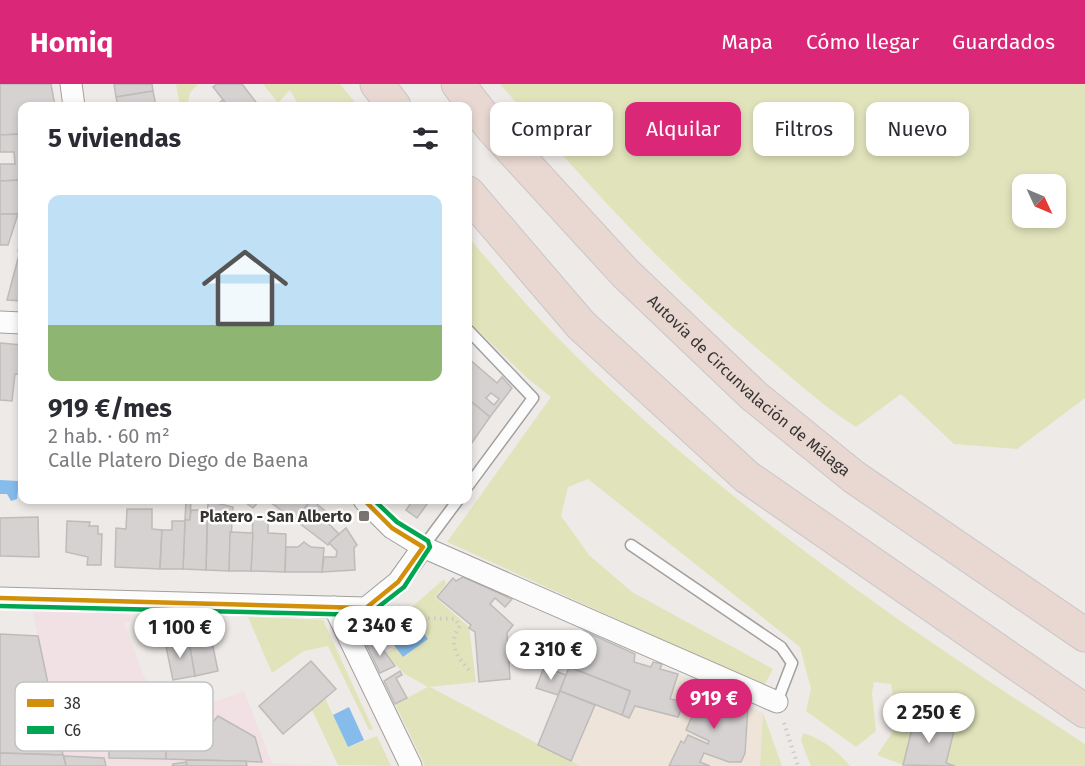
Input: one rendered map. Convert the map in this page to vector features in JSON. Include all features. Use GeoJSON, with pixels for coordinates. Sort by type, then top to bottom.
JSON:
{"type":"FeatureCollection","features":[{"type":"Feature","properties":{"kind":"highway"},"geometry":{"type":"LineString","coordinates":[[377,84],[391,102]]}},
{"type":"Feature","properties":{"kind":"highway","name":"Autovía de Circunvalación de Málaga"},"geometry":{"type":"LineString","coordinates":[[458,84],[472,102]]}},
{"type":"Feature","properties":{"kind":"highway","name":"Autovía de Circunvalación de Málaga"},"geometry":{"type":"LineString","coordinates":[[472,102],[492,128],[625,273],[754,396],[854,477],[1085,635]]}},
{"type":"Feature","properties":{"kind":"highway"},"geometry":{"type":"LineString","coordinates":[[472,198],[580,325],[747,477],[1085,711]]}},
{"type":"Feature","properties":{"kind":"street"},"geometry":{"type":"LineString","coordinates":[[71,84],[73,102]]}},
{"type":"Feature","properties":{"kind":"street"},"geometry":{"type":"LineString","coordinates":[[0,322],[18,323]]}},
{"type":"Feature","properties":{"kind":"street"},"geometry":{"type":"LineString","coordinates":[[368,504],[392,528],[423,547],[777,702]]}},
{"type":"Feature","properties":{"kind":"street"},"geometry":{"type":"LineString","coordinates":[[0,598],[366,608],[398,582],[423,547]]}},
{"type":"Feature","properties":{"kind":"street"},"geometry":{"type":"LineString","coordinates":[[334,606],[411,766]]}},
{"type":"Feature","properties":{"kind":"lane"},"geometry":{"type":"LineString","coordinates":[[472,334],[533,398],[472,481]]}},
{"type":"Feature","properties":{"kind":"lane"},"geometry":{"type":"LineString","coordinates":[[423,547],[455,504]]}},
{"type":"Feature","properties":{"kind":"lane"},"geometry":{"type":"LineString","coordinates":[[631,545],[782,647],[792,663],[777,702]]}},
{"type":"Feature","properties":{"kind":"path"},"geometry":{"type":"LineString","coordinates":[[422,618],[455,619],[460,626],[454,634],[453,644],[458,659],[469,670]]}},
{"type":"Feature","properties":{"kind":"path"},"geometry":{"type":"LineString","coordinates":[[777,702],[798,766]]}},
{"type":"Feature","properties":{"kind":"shaded area"},"geometry":{"type":"Polygon","coordinates":[[[32,609],[129,612],[131,621],[124,622],[148,682],[15,682],[15,751],[213,751],[213,702],[244,691],[272,763],[333,766],[0,766],[0,634],[38,636],[32,609]]]}},
{"type":"Feature","properties":{"kind":"shaded area"},"geometry":{"type":"Polygon","coordinates":[[[584,631],[635,654],[634,662],[651,667],[653,662],[662,664],[661,669],[685,677],[763,713],[760,766],[580,766],[538,745],[584,631]]]}},
{"type":"Feature","properties":{"kind":"green space"},"geometry":{"type":"Polygon","coordinates":[[[176,84],[198,84],[190,93],[188,102],[179,102],[176,84]]]}},
{"type":"Feature","properties":{"kind":"green space"},"geometry":{"type":"Polygon","coordinates":[[[263,84],[340,84],[355,102],[297,102],[290,90],[277,102],[263,84]]]}},
{"type":"Feature","properties":{"kind":"green space"},"geometry":{"type":"Polygon","coordinates":[[[500,84],[1085,84],[1085,398],[1017,449],[954,444],[901,394],[856,427],[799,384],[731,326],[628,226],[564,156],[613,156],[613,102],[516,102],[500,84]]]}},
{"type":"Feature","properties":{"kind":"green space"},"geometry":{"type":"Polygon","coordinates":[[[472,242],[552,332],[612,391],[675,447],[740,501],[875,603],[1085,744],[1085,766],[955,766],[946,763],[915,718],[903,765],[877,755],[898,724],[891,684],[874,682],[872,693],[876,731],[856,747],[806,711],[811,689],[800,647],[588,479],[568,487],[561,516],[589,555],[632,592],[773,669],[764,686],[447,542],[551,397],[526,377],[472,325],[472,242]]]}},
{"type":"Feature","properties":{"kind":"green space"},"geometry":{"type":"Polygon","coordinates":[[[444,579],[446,584],[435,597],[469,627],[476,682],[430,687],[580,766],[425,766],[395,704],[428,687],[405,674],[385,654],[396,647],[403,657],[428,639],[416,623],[399,635],[390,626],[444,579]]]}},
{"type":"Feature","properties":{"kind":"green space"},"geometry":{"type":"Polygon","coordinates":[[[248,617],[323,620],[373,729],[369,730],[328,646],[304,651],[272,673],[248,617]]]}},
{"type":"Feature","properties":{"kind":"green space"},"geometry":{"type":"Polygon","coordinates":[[[325,698],[348,747],[377,736],[391,766],[338,765],[312,710],[325,698]]]}},
{"type":"Feature","properties":{"kind":"green space"},"geometry":{"type":"Polygon","coordinates":[[[763,713],[782,766],[760,766],[763,713]]]}},
{"type":"Feature","properties":{"kind":"green space"},"geometry":{"type":"Polygon","coordinates":[[[803,733],[829,746],[850,766],[811,766],[801,741],[803,733]]]}},
{"type":"Feature","properties":{"kind":"water"},"geometry":{"type":"Polygon","coordinates":[[[0,480],[18,481],[17,499],[11,501],[7,494],[0,494],[0,480]]]}},
{"type":"Feature","properties":{"kind":"water"},"geometry":{"type":"Polygon","coordinates":[[[416,623],[428,639],[403,657],[391,641],[416,623]]]}},
{"type":"Feature","properties":{"kind":"water"},"geometry":{"type":"Polygon","coordinates":[[[349,707],[364,740],[348,747],[333,715],[349,707]]]}},
{"type":"Feature","properties":{"kind":"building"},"geometry":{"type":"Polygon","coordinates":[[[0,84],[51,84],[54,102],[18,102],[18,134],[0,135],[0,84]]]}},
{"type":"Feature","properties":{"kind":"building"},"geometry":{"type":"Polygon","coordinates":[[[114,84],[152,84],[153,91],[116,97],[114,84]]]}},
{"type":"Feature","properties":{"kind":"building"},"geometry":{"type":"Polygon","coordinates":[[[217,84],[242,84],[256,102],[225,102],[213,87],[217,84]]]}},
{"type":"Feature","properties":{"kind":"building"},"geometry":{"type":"Polygon","coordinates":[[[153,91],[155,102],[117,102],[116,97],[153,91]]]}},
{"type":"Feature","properties":{"kind":"building"},"geometry":{"type":"Polygon","coordinates":[[[18,134],[18,180],[0,181],[0,164],[15,164],[14,152],[0,152],[0,135],[18,134]]]}},
{"type":"Feature","properties":{"kind":"building"},"geometry":{"type":"Polygon","coordinates":[[[18,180],[18,214],[0,214],[0,181],[18,180]]]}},
{"type":"Feature","properties":{"kind":"building"},"geometry":{"type":"Polygon","coordinates":[[[0,214],[18,214],[8,245],[0,245],[0,214]]]}},
{"type":"Feature","properties":{"kind":"building"},"geometry":{"type":"Polygon","coordinates":[[[18,259],[18,301],[7,300],[18,259]]]}},
{"type":"Feature","properties":{"kind":"building"},"geometry":{"type":"Polygon","coordinates":[[[0,343],[18,345],[18,374],[15,374],[12,401],[0,400],[0,343]]]}},
{"type":"Feature","properties":{"kind":"building"},"geometry":{"type":"Polygon","coordinates":[[[472,361],[497,383],[502,377],[512,388],[490,417],[472,402],[472,361]],[[491,393],[486,398],[494,405],[499,399],[491,393]]]}},
{"type":"Feature","properties":{"kind":"building"},"geometry":{"type":"Polygon","coordinates":[[[472,402],[490,417],[472,443],[472,402]]]}},
{"type":"Feature","properties":{"kind":"building"},"geometry":{"type":"Polygon","coordinates":[[[186,504],[191,504],[190,520],[185,520],[186,504]]]}},
{"type":"Feature","properties":{"kind":"building"},"geometry":{"type":"Polygon","coordinates":[[[208,504],[233,507],[229,571],[206,570],[208,504]]]}},
{"type":"Feature","properties":{"kind":"building"},"geometry":{"type":"Polygon","coordinates":[[[273,504],[308,504],[295,520],[273,504]]]}},
{"type":"Feature","properties":{"kind":"building"},"geometry":{"type":"Polygon","coordinates":[[[309,504],[317,504],[334,518],[329,524],[339,534],[328,545],[295,520],[309,504]]]}},
{"type":"Feature","properties":{"kind":"building"},"geometry":{"type":"Polygon","coordinates":[[[410,504],[427,504],[417,518],[406,510],[410,504]]]}},
{"type":"Feature","properties":{"kind":"building"},"geometry":{"type":"Polygon","coordinates":[[[127,509],[152,509],[152,529],[162,530],[160,569],[115,567],[116,528],[126,529],[127,509]]]}},
{"type":"Feature","properties":{"kind":"building"},"geometry":{"type":"Polygon","coordinates":[[[191,510],[200,510],[200,523],[207,523],[206,570],[183,569],[185,520],[190,520],[191,510]]]}},
{"type":"Feature","properties":{"kind":"building"},"geometry":{"type":"Polygon","coordinates":[[[253,515],[268,519],[268,533],[286,534],[285,572],[251,571],[253,515]]]}},
{"type":"Feature","properties":{"kind":"building"},"geometry":{"type":"Polygon","coordinates":[[[38,517],[39,557],[0,556],[0,518],[38,517]]]}},
{"type":"Feature","properties":{"kind":"building"},"geometry":{"type":"Polygon","coordinates":[[[67,521],[90,522],[89,526],[98,526],[98,534],[102,534],[101,565],[87,565],[88,557],[66,552],[67,521]]]}},
{"type":"Feature","properties":{"kind":"building"},"geometry":{"type":"Polygon","coordinates":[[[172,521],[185,521],[183,569],[160,569],[162,530],[172,530],[172,521]]]}},
{"type":"Feature","properties":{"kind":"building"},"geometry":{"type":"Polygon","coordinates":[[[346,528],[357,545],[354,548],[355,570],[322,572],[324,557],[336,557],[337,551],[329,543],[346,528]]]}},
{"type":"Feature","properties":{"kind":"building"},"geometry":{"type":"Polygon","coordinates":[[[230,532],[253,533],[251,571],[229,571],[230,532]]]}},
{"type":"Feature","properties":{"kind":"building"},"geometry":{"type":"Polygon","coordinates":[[[304,542],[311,547],[324,548],[322,572],[285,572],[286,547],[298,547],[304,542]]]}},
{"type":"Feature","properties":{"kind":"building"},"geometry":{"type":"Polygon","coordinates":[[[463,577],[512,599],[505,607],[495,598],[490,604],[513,625],[507,633],[510,679],[479,682],[475,632],[469,628],[471,625],[437,597],[453,578],[456,581],[463,577]]]}},
{"type":"Feature","properties":{"kind":"building"},"geometry":{"type":"Polygon","coordinates":[[[584,631],[635,654],[634,662],[651,667],[653,662],[662,664],[660,669],[678,674],[670,699],[684,702],[678,717],[635,706],[629,718],[622,715],[630,691],[569,667],[584,631]]]}},
{"type":"Feature","properties":{"kind":"building"},"geometry":{"type":"Polygon","coordinates":[[[210,632],[218,671],[195,676],[188,637],[210,632]]]}},
{"type":"Feature","properties":{"kind":"building"},"geometry":{"type":"Polygon","coordinates":[[[0,634],[38,636],[48,682],[15,682],[15,751],[62,751],[63,755],[0,753],[0,634]]]}},
{"type":"Feature","properties":{"kind":"building"},"geometry":{"type":"Polygon","coordinates":[[[188,637],[195,676],[173,680],[165,642],[188,637]]]}},
{"type":"Feature","properties":{"kind":"building"},"geometry":{"type":"Polygon","coordinates":[[[375,639],[395,666],[380,673],[367,646],[375,639]]]}},
{"type":"Feature","properties":{"kind":"building"},"geometry":{"type":"Polygon","coordinates":[[[311,661],[336,689],[283,734],[259,706],[311,661]]]}},
{"type":"Feature","properties":{"kind":"building"},"geometry":{"type":"Polygon","coordinates":[[[544,667],[566,675],[558,695],[536,688],[544,667]]]}},
{"type":"Feature","properties":{"kind":"building"},"geometry":{"type":"Polygon","coordinates":[[[569,667],[630,691],[622,715],[560,691],[569,667]]]}},
{"type":"Feature","properties":{"kind":"building"},"geometry":{"type":"Polygon","coordinates":[[[400,671],[402,675],[396,678],[407,698],[395,704],[384,681],[400,671]]]}},
{"type":"Feature","properties":{"kind":"building"},"geometry":{"type":"Polygon","coordinates":[[[702,685],[748,706],[745,753],[741,762],[729,762],[704,753],[700,762],[710,766],[669,766],[681,741],[684,743],[688,735],[708,744],[709,741],[686,730],[697,705],[694,704],[702,685]]]}},
{"type":"Feature","properties":{"kind":"building"},"geometry":{"type":"Polygon","coordinates":[[[560,691],[595,705],[571,761],[538,745],[560,691]]]}},
{"type":"Feature","properties":{"kind":"building"},"geometry":{"type":"Polygon","coordinates":[[[218,716],[255,737],[262,762],[166,759],[166,751],[213,751],[213,722],[218,716]]]}},
{"type":"Feature","properties":{"kind":"building"},"geometry":{"type":"Polygon","coordinates":[[[915,717],[955,727],[946,763],[955,766],[903,765],[915,717]]]}},
{"type":"Feature","properties":{"kind":"building"},"geometry":{"type":"Polygon","coordinates":[[[109,751],[166,751],[166,759],[109,758],[109,751]]]}},
{"type":"Feature","properties":{"kind":"building"},"geometry":{"type":"Polygon","coordinates":[[[0,753],[63,755],[66,766],[0,766],[0,753]]]}},
{"type":"Feature","properties":{"kind":"building"},"geometry":{"type":"Polygon","coordinates":[[[64,756],[104,758],[106,766],[66,766],[64,756]]]}},
{"type":"Feature","properties":{"kind":"building"},"geometry":{"type":"Polygon","coordinates":[[[186,760],[246,761],[247,766],[187,766],[186,760]]]}},
{"type":"Feature","properties":{"kind":"building"},"geometry":{"type":"Polygon","coordinates":[[[186,762],[187,766],[172,766],[173,764],[186,762]]]}},
{"type":"Feature","properties":{"kind":"transit line","name":"38"},"geometry":{"type":"LineString","coordinates":[[0,598],[366,608],[398,582],[423,547],[392,528],[368,504]]}},
{"type":"Feature","properties":{"kind":"transit line","name":"C6"},"geometry":{"type":"LineString","coordinates":[[0,606],[368,615],[404,587],[430,547],[428,541],[397,522],[378,504]]}},
{"type":"Feature","properties":{"kind":"place","name":"Platero - San Alberto"},"geometry":{"type":"Point","coordinates":[364,516]}}]}
